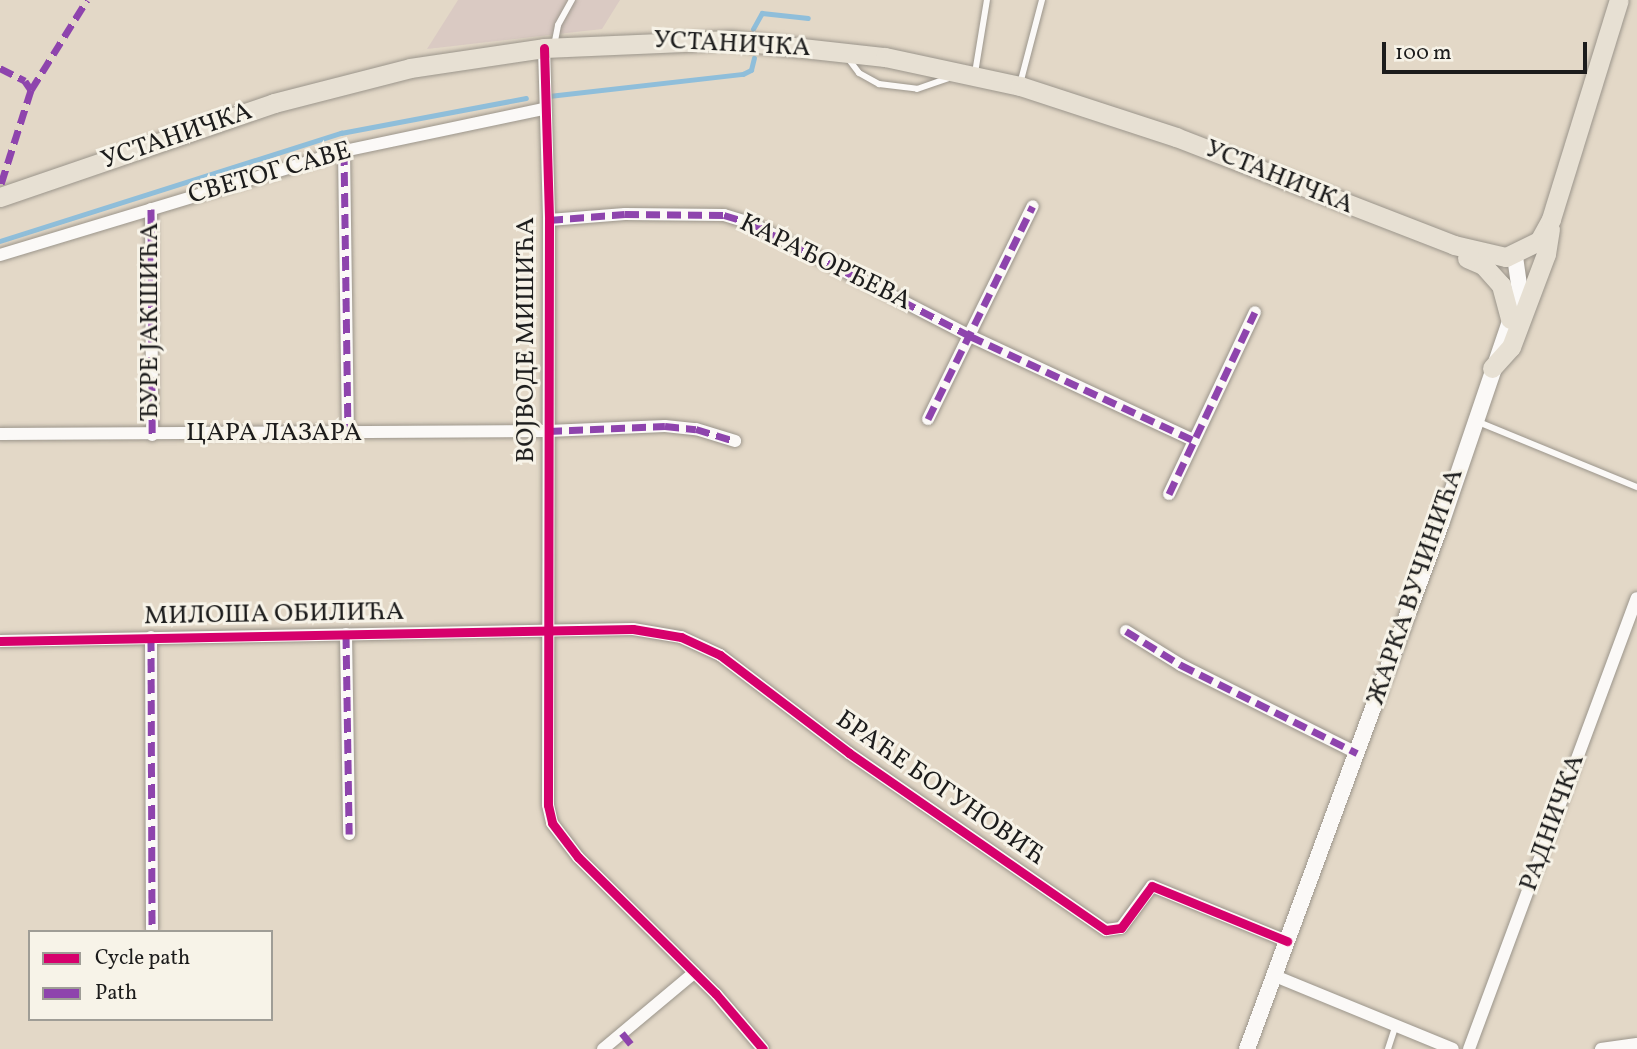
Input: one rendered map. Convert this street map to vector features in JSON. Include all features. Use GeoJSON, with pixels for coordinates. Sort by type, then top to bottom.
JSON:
{"type":"FeatureCollection","features":[{"type":"Feature","properties":{"kind":"main road"},"geometry":{"type":"LineString","coordinates":[[1492,368],[1511,347],[1546,254],[1551,219],[1619,0]]}},
{"type":"Feature","properties":{"kind":"main road","name":"УСТАНИЧКА"},"geometry":{"type":"LineString","coordinates":[[0,197],[329,87],[444,61],[549,47],[691,40],[843,52],[969,73],[1020,86],[1176,137],[1454,245]]}},
{"type":"Feature","properties":{"kind":"main road"},"geometry":{"type":"LineString","coordinates":[[1454,245],[1490,257],[1515,255],[1539,241],[1551,219]]}},
{"type":"Feature","properties":{"kind":"main road"},"geometry":{"type":"LineString","coordinates":[[1454,245],[1493,273],[1506,296],[1510,319]]}},
{"type":"Feature","properties":{"kind":"street","name":"ВОЈВОДЕ МИШИЋА"},"geometry":{"type":"LineString","coordinates":[[549,47],[544,109],[549,220],[548,805],[552,823],[578,857],[694,973],[763,1049]]}},
{"type":"Feature","properties":{"kind":"street","name":"СВЕТОГ САВЕ"},"geometry":{"type":"LineString","coordinates":[[0,255],[344,151],[544,109]]}},
{"type":"Feature","properties":{"kind":"street"},"geometry":{"type":"LineString","coordinates":[[344,151],[348,433]]}},
{"type":"Feature","properties":{"kind":"street"},"geometry":{"type":"LineString","coordinates":[[928,419],[1033,206]]}},
{"type":"Feature","properties":{"kind":"street","name":"ЂУРЕ ЈАКШИЋА"},"geometry":{"type":"LineString","coordinates":[[151,209],[152,435]]}},
{"type":"Feature","properties":{"kind":"street","name":"КАРАЂОРЂЕВА"},"geometry":{"type":"LineString","coordinates":[[549,220],[625,214],[724,215],[753,224],[970,336],[1193,440]]}},
{"type":"Feature","properties":{"kind":"street","name":"ЖАРКА ВУЧИНИЋА"},"geometry":{"type":"LineString","coordinates":[[1247,1049],[1357,753],[1510,319],[1521,284],[1515,255]]}},
{"type":"Feature","properties":{"kind":"street"},"geometry":{"type":"LineString","coordinates":[[1169,494],[1255,312]]}},
{"type":"Feature","properties":{"kind":"street","name":"ЦАРА ЛАЗАРА"},"geometry":{"type":"LineString","coordinates":[[0,434],[548,431],[665,426],[696,429],[735,441]]}},
{"type":"Feature","properties":{"kind":"street","name":"РАДНИЧКА"},"geometry":{"type":"LineString","coordinates":[[1469,1049],[1637,598]]}},
{"type":"Feature","properties":{"kind":"street","name":"БРАЋЕ БОГУНОВИЋ"},"geometry":{"type":"LineString","coordinates":[[548,632],[633,629],[681,637],[720,655],[849,753],[1105,930],[1121,928],[1152,886],[1287,941]]}},
{"type":"Feature","properties":{"kind":"street"},"geometry":{"type":"LineString","coordinates":[[1126,631],[1181,665],[1357,753]]}},
{"type":"Feature","properties":{"kind":"street","name":"МИЛОША ОБИЛИЋА"},"geometry":{"type":"LineString","coordinates":[[0,641],[548,632]]}},
{"type":"Feature","properties":{"kind":"street"},"geometry":{"type":"LineString","coordinates":[[346,634],[349,835]]}},
{"type":"Feature","properties":{"kind":"street"},"geometry":{"type":"LineString","coordinates":[[151,637],[152,929]]}},
{"type":"Feature","properties":{"kind":"street"},"geometry":{"type":"LineString","coordinates":[[603,1049],[694,973]]}},
{"type":"Feature","properties":{"kind":"street"},"geometry":{"type":"LineString","coordinates":[[1275,976],[1453,1049]]}},
{"type":"Feature","properties":{"kind":"street"},"geometry":{"type":"LineString","coordinates":[[1601,1049],[1637,1044]]}},
{"type":"Feature","properties":{"kind":"lane"},"geometry":{"type":"LineString","coordinates":[[549,47],[572,0]]}},
{"type":"Feature","properties":{"kind":"lane"},"geometry":{"type":"LineString","coordinates":[[843,52],[859,73],[879,84],[916,89],[935,86],[969,73],[987,0]]}},
{"type":"Feature","properties":{"kind":"lane"},"geometry":{"type":"LineString","coordinates":[[1020,86],[1041,0]]}},
{"type":"Feature","properties":{"kind":"lane"},"geometry":{"type":"LineString","coordinates":[[1474,420],[1637,486]]}},
{"type":"Feature","properties":{"kind":"lane"},"geometry":{"type":"LineString","coordinates":[[1388,1049],[1396,1025]]}},
{"type":"Feature","properties":{"kind":"shaded area"},"geometry":{"type":"Polygon","coordinates":[[[458,0],[620,0],[602,29],[427,49],[458,0]]]}},
{"type":"Feature","properties":{"kind":"waterway"},"geometry":{"type":"LineString","coordinates":[[753,29],[762,13],[808,18]]}},
{"type":"Feature","properties":{"kind":"waterway"},"geometry":{"type":"LineString","coordinates":[[549,96],[743,74],[751,70],[754,58]]}},
{"type":"Feature","properties":{"kind":"waterway"},"geometry":{"type":"LineString","coordinates":[[0,241],[341,133],[526,98]]}},
{"type":"Feature","properties":{"kind":"marked path"},"geometry":{"type":"LineString","coordinates":[[31,90],[87,0]]}},
{"type":"Feature","properties":{"kind":"marked path"},"geometry":{"type":"LineString","coordinates":[[0,68],[25,81],[31,90],[0,187]]}},
{"type":"Feature","properties":{"kind":"marked path"},"geometry":{"type":"LineString","coordinates":[[344,151],[348,433]]}},
{"type":"Feature","properties":{"kind":"marked path"},"geometry":{"type":"LineString","coordinates":[[928,419],[1033,206]]}},
{"type":"Feature","properties":{"kind":"marked path"},"geometry":{"type":"LineString","coordinates":[[151,209],[152,435]]}},
{"type":"Feature","properties":{"kind":"marked path"},"geometry":{"type":"LineString","coordinates":[[549,220],[625,214],[724,215],[753,224],[970,336],[1193,440]]}},
{"type":"Feature","properties":{"kind":"marked path"},"geometry":{"type":"LineString","coordinates":[[1169,494],[1255,312]]}},
{"type":"Feature","properties":{"kind":"marked path"},"geometry":{"type":"LineString","coordinates":[[548,431],[665,426],[696,429],[735,441]]}},
{"type":"Feature","properties":{"kind":"marked path"},"geometry":{"type":"LineString","coordinates":[[1126,631],[1181,665],[1357,753]]}},
{"type":"Feature","properties":{"kind":"marked path"},"geometry":{"type":"LineString","coordinates":[[346,634],[349,834]]}},
{"type":"Feature","properties":{"kind":"marked path"},"geometry":{"type":"LineString","coordinates":[[151,637],[152,929]]}},
{"type":"Feature","properties":{"kind":"marked path"},"geometry":{"type":"LineString","coordinates":[[622,1033],[635,1049]]}},
{"type":"Feature","properties":{"kind":"cycle path"},"geometry":{"type":"LineString","coordinates":[[544,48],[549,220],[548,805],[552,823],[578,857],[716,994],[763,1049]]}},
{"type":"Feature","properties":{"kind":"cycle path"},"geometry":{"type":"LineString","coordinates":[[0,641],[633,629],[681,637],[720,655],[849,753],[1106,930],[1121,928],[1152,886],[1287,941]]}}]}
